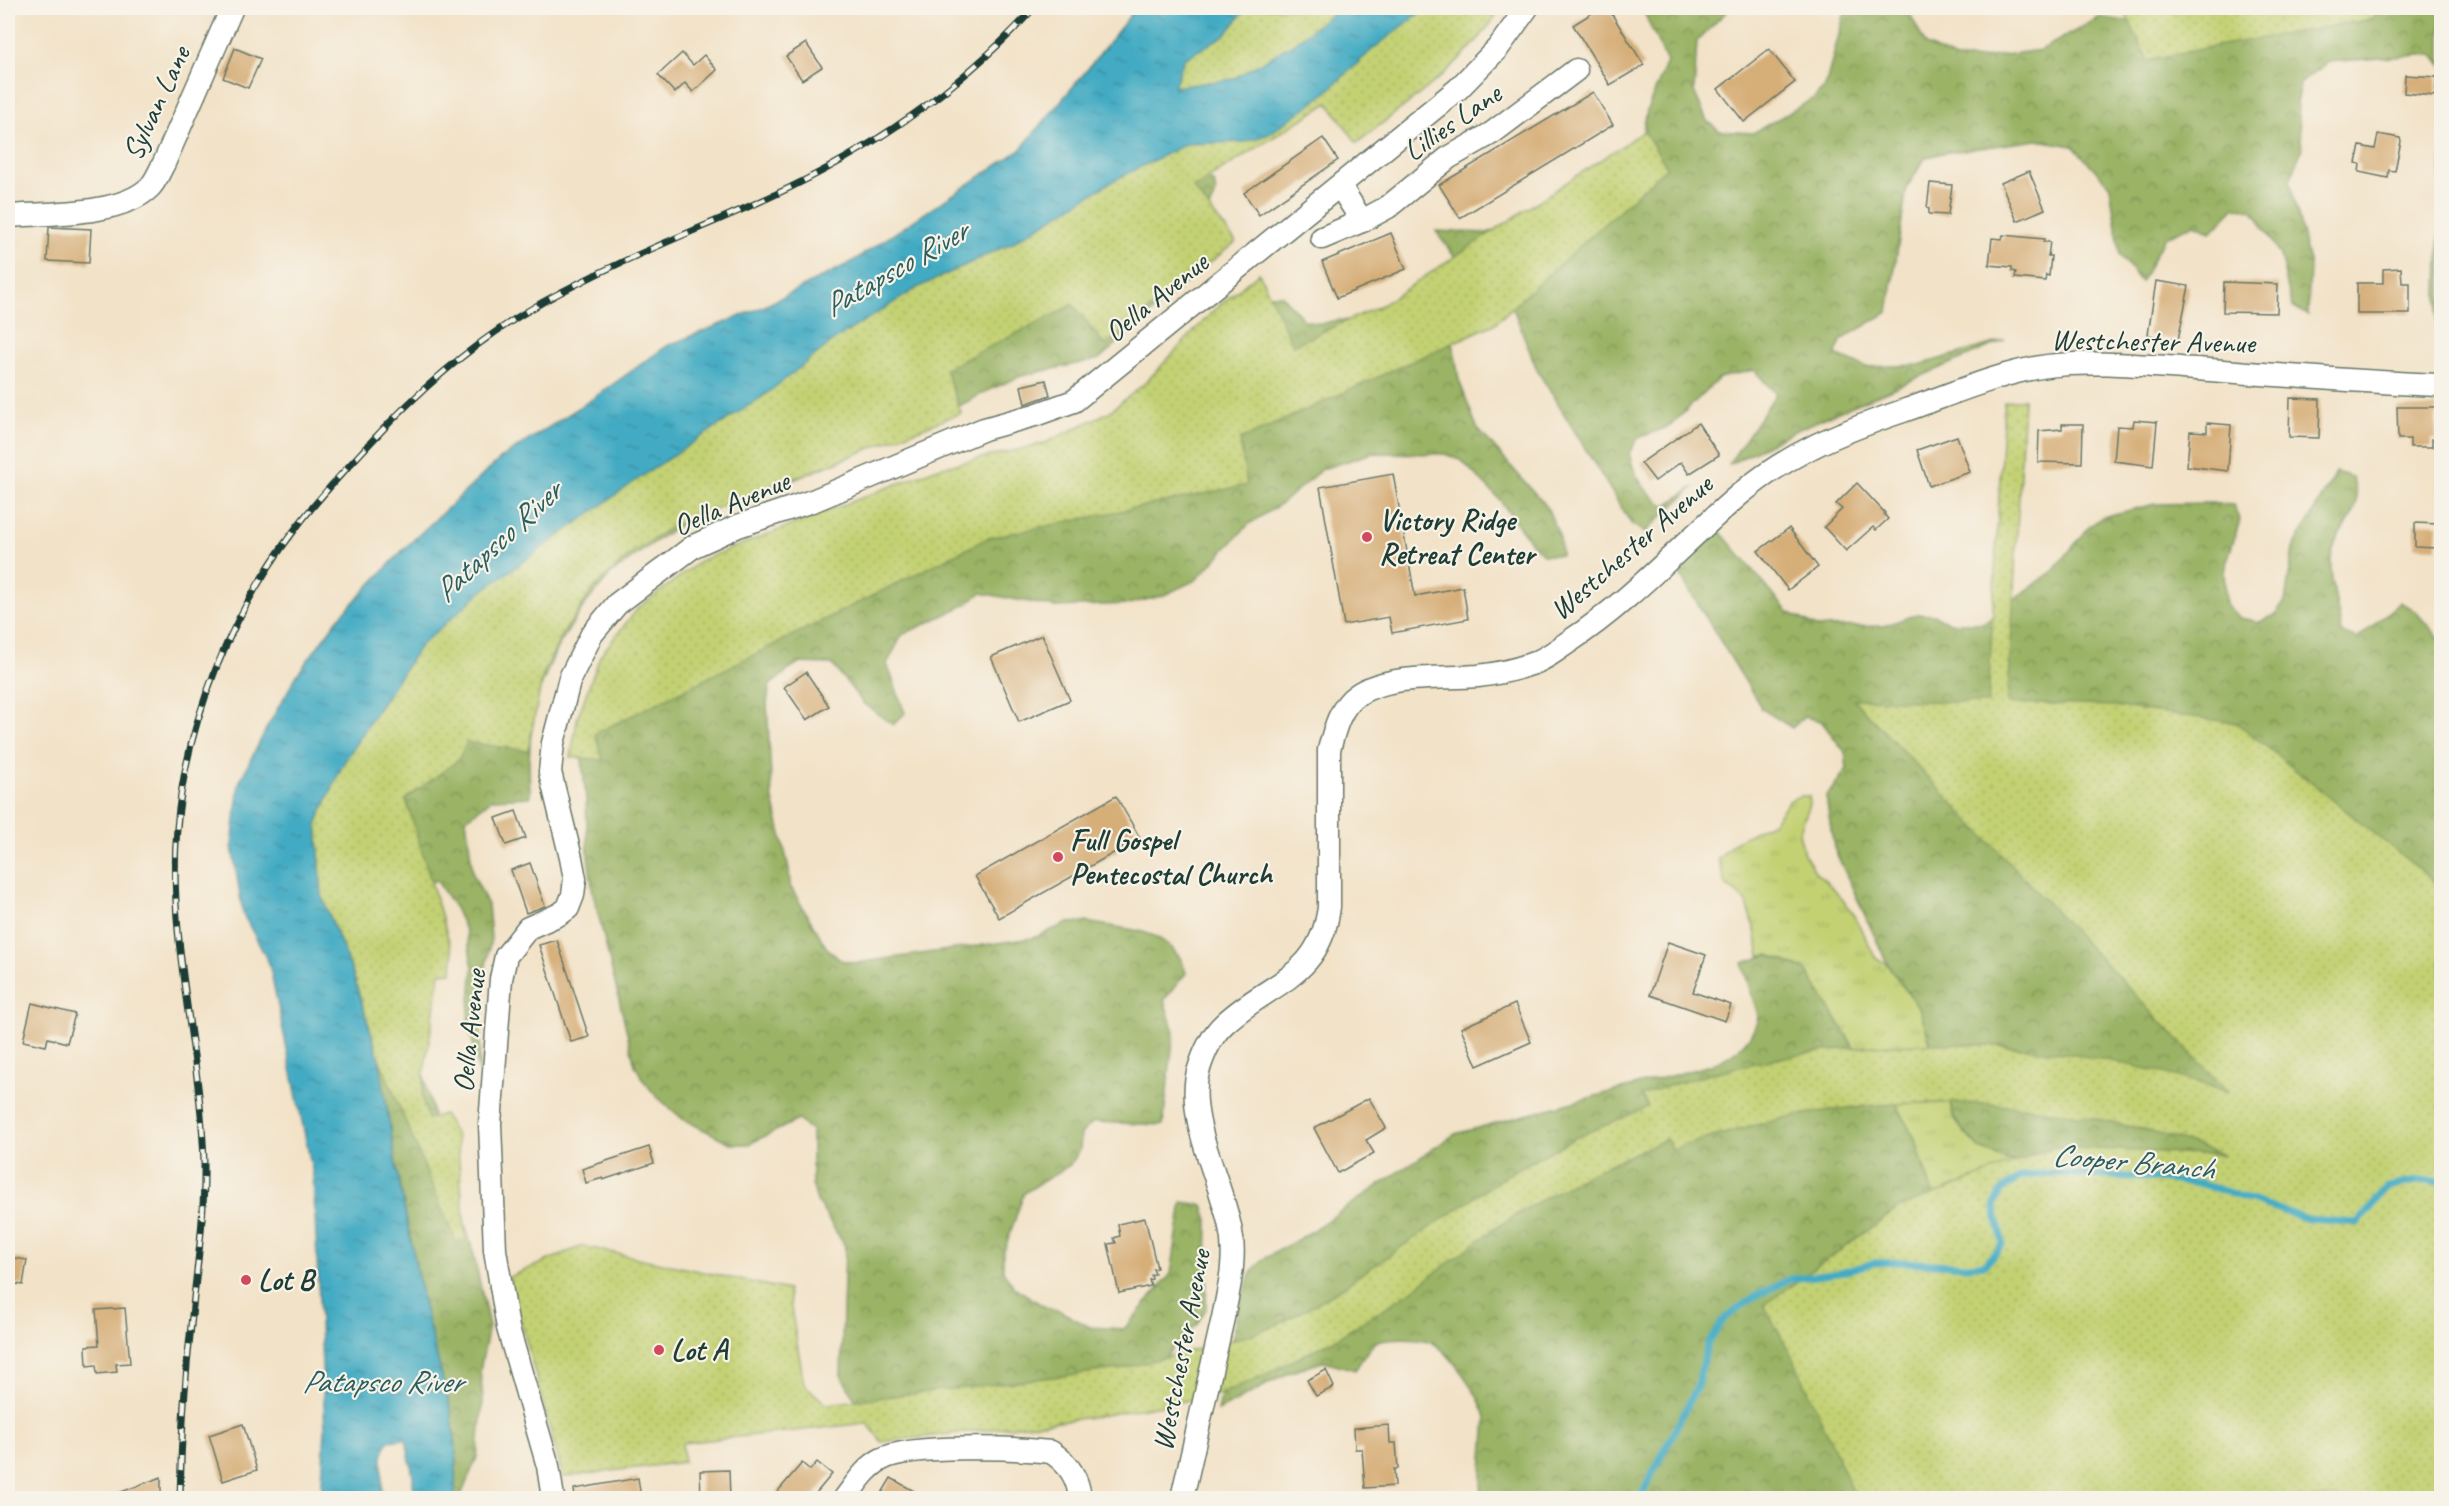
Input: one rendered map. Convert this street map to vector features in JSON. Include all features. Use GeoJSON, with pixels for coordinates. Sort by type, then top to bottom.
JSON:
{"type":"FeatureCollection","features":[{"type":"Feature","properties":{"kind":"street","name":"Sylvan Lane"},"geometry":{"type":"LineString","coordinates":[[8,216],[106,208],[129,201],[150,187],[164,163],[232,8]]}},
{"type":"Feature","properties":{"kind":"street","name":"Oella Avenue"},"geometry":{"type":"LineString","coordinates":[[553,1498],[548,1466],[508,1328],[495,1250],[490,1134],[501,979],[506,956],[528,928],[561,914],[568,908],[573,895],[575,879],[550,772],[560,711],[570,678],[592,634],[617,604],[694,546],[738,526],[814,500],[984,429],[1074,401],[1458,88],[1498,48],[1527,8]]}},
{"type":"Feature","properties":{"kind":"street","name":"Lillies Lane"},"geometry":{"type":"LineString","coordinates":[[1322,238],[1388,207],[1448,158],[1492,133],[1576,70]]}},
{"type":"Feature","properties":{"kind":"street"},"geometry":{"type":"LineString","coordinates":[[1340,186],[1362,221]]}},
{"type":"Feature","properties":{"kind":"street","name":"Westchester Avenue"},"geometry":{"type":"LineString","coordinates":[[1182,1498],[1224,1318],[1233,1247],[1225,1203],[1203,1135],[1196,1102],[1197,1075],[1206,1049],[1223,1025],[1294,975],[1320,942],[1327,924],[1329,907],[1329,750],[1334,730],[1344,709],[1357,695],[1379,685],[1498,674],[1535,663],[1594,625],[1739,495],[1791,456],[1850,429],[1998,378],[2046,366],[2088,364],[2442,385]]}},
{"type":"Feature","properties":{"kind":"street"},"geometry":{"type":"LineString","coordinates":[[845,1498],[867,1469],[882,1459],[898,1453],[944,1450],[1051,1452],[1063,1460],[1073,1473],[1080,1498]]}},
{"type":"Feature","properties":{"kind":"green space"},"geometry":{"type":"Polygon","coordinates":[[[1136,8],[1501,8],[1487,28],[1454,65],[1357,143],[1328,103],[1193,188],[1236,242],[1105,345],[1073,305],[945,369],[961,413],[674,525],[631,554],[594,588],[562,635],[543,674],[528,751],[467,742],[458,760],[406,799],[453,954],[452,972],[440,973],[422,1097],[428,1119],[444,1114],[457,1137],[466,1240],[456,1242],[379,1058],[352,971],[322,897],[317,822],[342,764],[297,675],[337,620],[405,548],[501,458],[588,402],[667,346],[763,307],[850,263],[1020,150],[1136,8]]]}},
{"type":"Feature","properties":{"kind":"green space"},"geometry":{"type":"Polygon","coordinates":[[[1642,8],[1730,8],[1697,41],[1694,91],[1707,121],[1720,131],[1753,133],[1813,99],[1825,87],[1844,16],[1849,8],[1907,8],[1926,45],[1956,59],[1974,59],[2041,50],[2100,17],[2235,38],[2380,8],[2441,9],[2441,65],[2433,54],[2329,62],[2300,83],[2297,99],[2302,148],[2290,181],[2310,266],[2308,315],[2292,306],[2280,255],[2253,210],[2235,207],[2211,232],[2195,224],[2164,238],[2141,282],[2120,255],[2110,186],[2073,146],[2038,140],[1942,153],[1925,158],[1907,187],[1888,312],[1842,339],[1835,355],[1866,367],[1919,365],[2005,340],[1792,432],[1728,465],[1776,394],[1754,370],[1719,378],[1670,426],[1638,438],[1629,453],[1641,484],[1665,506],[1694,487],[1645,532],[1632,525],[1537,370],[1511,303],[1466,273],[1436,231],[1487,233],[1538,217],[1639,151],[1647,110],[1667,62],[1642,8]]]}},
{"type":"Feature","properties":{"kind":"green space"},"geometry":{"type":"Polygon","coordinates":[[[2123,8],[2378,8],[2373,19],[2205,48],[2148,61],[2123,8]]]}},
{"type":"Feature","properties":{"kind":"green space"},"geometry":{"type":"Polygon","coordinates":[[[1644,131],[1667,167],[1494,324],[1240,440],[1247,485],[988,538],[595,734],[603,760],[571,757],[577,719],[600,656],[638,608],[702,560],[938,468],[1043,444],[1109,412],[1145,383],[1216,308],[1259,273],[1293,345],[1382,305],[1644,131]]]}},
{"type":"Feature","properties":{"kind":"green space"},"geometry":{"type":"Polygon","coordinates":[[[2441,158],[2442,351],[2437,342],[2441,158]]]}},
{"type":"Feature","properties":{"kind":"green space"},"geometry":{"type":"Polygon","coordinates":[[[1144,166],[1214,182],[1216,193],[1209,208],[1229,244],[1099,359],[1021,376],[987,391],[916,429],[786,483],[701,512],[612,573],[583,607],[557,648],[533,706],[529,761],[530,797],[492,799],[466,819],[473,874],[488,905],[491,938],[483,982],[479,1072],[468,1021],[473,968],[466,932],[455,908],[437,881],[402,882],[421,1063],[438,1136],[473,1251],[489,1326],[480,1370],[483,1400],[477,1457],[460,1498],[455,1498],[456,1448],[451,1411],[425,1311],[397,1171],[379,1058],[352,971],[343,764],[1144,166]]]}},
{"type":"Feature","properties":{"kind":"green space"},"geometry":{"type":"Polygon","coordinates":[[[1246,295],[1281,295],[1304,320],[1321,324],[1337,320],[1386,322],[1451,330],[1459,380],[1477,428],[1547,507],[1560,538],[1561,555],[1544,555],[1531,543],[1500,500],[1462,461],[1445,454],[1373,453],[1322,469],[1282,503],[1249,524],[1196,580],[1162,596],[1128,604],[1055,607],[981,593],[967,604],[902,635],[887,664],[905,713],[893,725],[864,704],[832,664],[798,663],[770,685],[767,703],[772,795],[789,869],[790,886],[826,947],[840,960],[856,963],[1033,938],[1068,923],[1086,922],[1140,931],[1157,937],[1171,947],[1181,959],[1186,973],[1164,1000],[1174,1032],[1163,1125],[1093,1122],[1081,1134],[1080,1150],[1070,1165],[1024,1193],[1003,1254],[1003,1271],[1014,1287],[1043,1306],[1060,1311],[1090,1327],[1124,1329],[1171,1274],[1182,1202],[1203,1205],[1208,1220],[1206,1309],[1197,1324],[1173,1347],[1152,1376],[858,1405],[841,1375],[845,1246],[817,1201],[812,1184],[812,1131],[798,1120],[749,1144],[732,1144],[683,1119],[655,1095],[635,1065],[593,893],[588,856],[586,799],[579,729],[945,470],[1090,431],[1246,295]]]}},
{"type":"Feature","properties":{"kind":"green space"},"geometry":{"type":"Polygon","coordinates":[[[2024,399],[2008,703],[2113,706],[2237,723],[2441,887],[2441,1498],[1856,1498],[1798,1368],[1764,1305],[1899,1208],[2053,1147],[2223,1155],[2193,1144],[2099,1119],[2016,1106],[1931,1103],[1847,1108],[1788,1117],[1673,1149],[1666,1139],[1586,1175],[1524,1210],[1491,1231],[1407,1294],[1334,1340],[1218,1395],[1093,1417],[882,1442],[867,1423],[682,1443],[684,1462],[563,1477],[509,1277],[582,1246],[788,1290],[804,1384],[826,1404],[1121,1369],[1247,1336],[1279,1324],[1331,1295],[1510,1173],[1577,1137],[1648,1107],[1641,1095],[1714,1073],[1788,1057],[1861,1047],[1934,1044],[2007,1046],[2081,1055],[2154,1071],[2228,1092],[1853,699],[1988,703],[2004,402],[2024,399]]]}},
{"type":"Feature","properties":{"kind":"green space"},"geometry":{"type":"Polygon","coordinates":[[[2336,472],[2352,477],[2356,492],[2354,512],[2334,546],[2331,559],[2333,585],[2342,633],[2357,639],[2400,602],[2415,611],[2441,640],[2441,1498],[2049,1176],[1980,1149],[1964,1132],[1954,1117],[1920,1010],[1888,965],[1834,848],[1826,797],[1847,769],[1845,752],[1821,721],[1804,717],[1792,728],[1762,709],[1672,562],[1718,529],[1787,611],[1816,627],[1884,626],[1917,614],[1935,615],[1950,623],[1983,623],[2054,570],[2089,527],[2102,517],[2155,504],[2233,505],[2240,520],[2224,571],[2226,605],[2240,618],[2260,622],[2275,615],[2285,602],[2293,549],[2336,472]]]}},
{"type":"Feature","properties":{"kind":"green space"},"geometry":{"type":"Polygon","coordinates":[[[1800,796],[1809,796],[1810,804],[1799,833],[1804,854],[1816,873],[1835,890],[1853,913],[1875,957],[1888,965],[1920,1010],[1954,1117],[1980,1149],[2049,1176],[1969,1274],[1860,1057],[1769,955],[1760,956],[1745,900],[1725,884],[1718,859],[1736,841],[1773,822],[1790,800],[1800,796]]]}},
{"type":"Feature","properties":{"kind":"green space"},"geometry":{"type":"Polygon","coordinates":[[[1769,955],[1805,969],[1860,1057],[1877,1067],[1915,1139],[1942,1222],[2097,1498],[1480,1498],[1486,1418],[1483,1409],[1465,1377],[1441,1349],[1428,1341],[1406,1338],[1378,1341],[1368,1350],[1355,1370],[1325,1361],[1288,1373],[1218,1411],[1239,1305],[1251,1273],[1262,1260],[1304,1236],[1455,1134],[1711,1065],[1727,1057],[1747,1040],[1756,1025],[1758,1016],[1742,963],[1769,955]]]}},
{"type":"Feature","properties":{"kind":"water","name":"Patapsco River"},"geometry":{"type":"Polygon","coordinates":[[[1136,8],[1247,8],[1225,35],[1184,59],[1174,87],[1233,79],[1296,42],[1339,8],[1426,8],[1373,49],[1322,96],[1269,134],[1246,142],[1186,144],[1111,182],[1012,243],[917,288],[837,338],[765,395],[648,472],[482,591],[420,646],[343,764],[317,822],[322,897],[352,971],[379,1058],[397,1171],[425,1311],[451,1411],[456,1448],[455,1498],[413,1498],[413,1476],[406,1439],[388,1441],[382,1456],[382,1498],[321,1498],[325,1429],[313,1174],[269,963],[243,914],[232,846],[239,783],[267,727],[297,675],[337,620],[405,548],[501,458],[588,402],[667,346],[763,307],[850,263],[1020,150],[1136,8]]]}},
{"type":"Feature","properties":{"kind":"building"},"geometry":{"type":"Polygon","coordinates":[[[1600,8],[1608,8],[1644,65],[1610,85],[1573,25],[1600,8]]]}},
{"type":"Feature","properties":{"kind":"building"},"geometry":{"type":"Polygon","coordinates":[[[806,43],[822,67],[802,80],[786,56],[806,43]]]}},
{"type":"Feature","properties":{"kind":"building"},"geometry":{"type":"Polygon","coordinates":[[[235,48],[261,59],[248,88],[223,78],[235,48]]]}},
{"type":"Feature","properties":{"kind":"building"},"geometry":{"type":"Polygon","coordinates":[[[1769,49],[1795,82],[1744,122],[1718,89],[1769,49]]]}},
{"type":"Feature","properties":{"kind":"building"},"geometry":{"type":"Polygon","coordinates":[[[682,53],[693,65],[704,55],[717,70],[693,92],[685,83],[675,93],[658,75],[682,53]]]}},
{"type":"Feature","properties":{"kind":"building"},"geometry":{"type":"Polygon","coordinates":[[[2405,75],[2437,77],[2435,96],[2404,93],[2405,75]]]}},
{"type":"Feature","properties":{"kind":"building"},"geometry":{"type":"Polygon","coordinates":[[[1593,92],[1613,125],[1460,218],[1439,185],[1593,92]]]}},
{"type":"Feature","properties":{"kind":"building"},"geometry":{"type":"Polygon","coordinates":[[[2378,134],[2400,138],[2401,141],[2395,171],[2389,170],[2388,178],[2359,172],[2360,164],[2356,163],[2360,146],[2375,149],[2378,134]]]}},
{"type":"Feature","properties":{"kind":"building"},"geometry":{"type":"Polygon","coordinates":[[[1323,138],[1338,160],[1259,215],[1244,193],[1323,138]]]}},
{"type":"Feature","properties":{"kind":"building"},"geometry":{"type":"Polygon","coordinates":[[[2029,171],[2045,209],[2017,221],[2001,183],[2029,171]]]}},
{"type":"Feature","properties":{"kind":"building"},"geometry":{"type":"Polygon","coordinates":[[[1930,183],[1952,185],[1948,215],[1929,214],[1927,208],[1930,183]]]}},
{"type":"Feature","properties":{"kind":"building"},"geometry":{"type":"Polygon","coordinates":[[[49,227],[91,229],[89,263],[47,261],[49,227]]]}},
{"type":"Feature","properties":{"kind":"building"},"geometry":{"type":"Polygon","coordinates":[[[1391,233],[1406,269],[1337,298],[1322,262],[1391,233]]]}},
{"type":"Feature","properties":{"kind":"building"},"geometry":{"type":"Polygon","coordinates":[[[2003,235],[2044,239],[2043,242],[2050,242],[2049,276],[2046,275],[2045,281],[2015,278],[2016,272],[2012,271],[2012,267],[1989,265],[1992,238],[2002,239],[2003,235]]]}},
{"type":"Feature","properties":{"kind":"building"},"geometry":{"type":"Polygon","coordinates":[[[2401,268],[2402,283],[2410,283],[2410,314],[2357,314],[2357,283],[2383,283],[2383,269],[2401,268]]]}},
{"type":"Feature","properties":{"kind":"building"},"geometry":{"type":"Polygon","coordinates":[[[2156,281],[2189,286],[2178,340],[2148,335],[2156,281]]]}},
{"type":"Feature","properties":{"kind":"building"},"geometry":{"type":"Polygon","coordinates":[[[2224,282],[2278,284],[2277,313],[2223,312],[2224,282]]]}},
{"type":"Feature","properties":{"kind":"building"},"geometry":{"type":"Polygon","coordinates":[[[1046,380],[1050,395],[1025,404],[1021,386],[1046,380]]]}},
{"type":"Feature","properties":{"kind":"building"},"geometry":{"type":"Polygon","coordinates":[[[2290,398],[2320,399],[2319,438],[2289,437],[2290,398]]]}},
{"type":"Feature","properties":{"kind":"building"},"geometry":{"type":"Polygon","coordinates":[[[2397,407],[2436,407],[2436,439],[2432,439],[2432,447],[2410,447],[2410,439],[2398,439],[2397,407]]]}},
{"type":"Feature","properties":{"kind":"building"},"geometry":{"type":"Polygon","coordinates":[[[2134,420],[2157,422],[2153,466],[2114,461],[2117,426],[2133,427],[2134,420]]]}},
{"type":"Feature","properties":{"kind":"building"},"geometry":{"type":"Polygon","coordinates":[[[1698,423],[1719,455],[1689,474],[1681,462],[1655,481],[1641,463],[1698,423]]]}},
{"type":"Feature","properties":{"kind":"building"},"geometry":{"type":"Polygon","coordinates":[[[2207,423],[2231,425],[2228,471],[2187,466],[2190,431],[2207,432],[2207,423]]]}},
{"type":"Feature","properties":{"kind":"building"},"geometry":{"type":"Polygon","coordinates":[[[2062,424],[2083,424],[2082,463],[2038,462],[2039,431],[2062,429],[2062,424]]]}},
{"type":"Feature","properties":{"kind":"building"},"geometry":{"type":"Polygon","coordinates":[[[1957,436],[1970,472],[1929,486],[1917,450],[1957,436]]]}},
{"type":"Feature","properties":{"kind":"building","name":"Victory Ridge Retreat Center"},"geometry":{"type":"Polygon","coordinates":[[[1393,474],[1415,596],[1463,587],[1468,619],[1392,633],[1389,617],[1344,625],[1320,487],[1393,474]]]}},
{"type":"Feature","properties":{"kind":"building"},"geometry":{"type":"Polygon","coordinates":[[[1857,483],[1888,519],[1876,530],[1873,527],[1846,551],[1824,527],[1842,509],[1836,504],[1857,483]]]}},
{"type":"Feature","properties":{"kind":"building"},"geometry":{"type":"Polygon","coordinates":[[[2415,523],[2438,524],[2437,548],[2415,547],[2415,523]]]}},
{"type":"Feature","properties":{"kind":"building"},"geometry":{"type":"Polygon","coordinates":[[[1789,528],[1818,567],[1788,590],[1758,551],[1789,528]]]}},
{"type":"Feature","properties":{"kind":"building"},"geometry":{"type":"Polygon","coordinates":[[[1042,635],[1070,700],[1019,722],[991,657],[1042,635]]]}},
{"type":"Feature","properties":{"kind":"building"},"geometry":{"type":"Polygon","coordinates":[[[806,672],[829,706],[807,720],[784,687],[806,672]]]}},
{"type":"Feature","properties":{"kind":"building","name":"Full Gospel Pentecostal Church"},"geometry":{"type":"Polygon","coordinates":[[[1116,796],[1140,838],[999,918],[975,876],[1116,796]]]}},
{"type":"Feature","properties":{"kind":"building"},"geometry":{"type":"Polygon","coordinates":[[[516,811],[526,838],[506,845],[496,818],[516,811]]]}},
{"type":"Feature","properties":{"kind":"building"},"geometry":{"type":"Polygon","coordinates":[[[530,863],[545,906],[526,913],[511,870],[530,863]]]}},
{"type":"Feature","properties":{"kind":"building"},"geometry":{"type":"Polygon","coordinates":[[[557,940],[589,1037],[571,1042],[539,945],[557,940]]]}},
{"type":"Feature","properties":{"kind":"building"},"geometry":{"type":"Polygon","coordinates":[[[1668,942],[1706,955],[1693,992],[1731,1005],[1725,1021],[1650,995],[1668,942]]]}},
{"type":"Feature","properties":{"kind":"building"},"geometry":{"type":"Polygon","coordinates":[[[32,1003],[75,1014],[67,1043],[48,1038],[46,1046],[23,1041],[32,1003]]]}},
{"type":"Feature","properties":{"kind":"building"},"geometry":{"type":"Polygon","coordinates":[[[1515,1004],[1531,1042],[1477,1066],[1461,1028],[1515,1004]]]}},
{"type":"Feature","properties":{"kind":"building"},"geometry":{"type":"Polygon","coordinates":[[[1369,1098],[1386,1128],[1366,1140],[1374,1153],[1338,1173],[1314,1128],[1369,1098]]]}},
{"type":"Feature","properties":{"kind":"building"},"geometry":{"type":"Polygon","coordinates":[[[649,1147],[654,1163],[603,1180],[603,1178],[586,1183],[582,1169],[649,1147]]]}},
{"type":"Feature","properties":{"kind":"building"},"geometry":{"type":"Polygon","coordinates":[[[1145,1218],[1157,1268],[1153,1269],[1155,1274],[1151,1275],[1152,1279],[1149,1280],[1151,1286],[1119,1293],[1108,1244],[1116,1243],[1114,1238],[1120,1236],[1118,1224],[1145,1218]]]}},
{"type":"Feature","properties":{"kind":"building"},"geometry":{"type":"Polygon","coordinates":[[[8,1257],[27,1260],[23,1285],[8,1283],[8,1257]]]}},
{"type":"Feature","properties":{"kind":"building"},"geometry":{"type":"Polygon","coordinates":[[[125,1308],[130,1363],[116,1364],[117,1372],[97,1374],[96,1365],[87,1366],[86,1346],[99,1345],[96,1310],[125,1308]]]}},
{"type":"Feature","properties":{"kind":"building"},"geometry":{"type":"Polygon","coordinates":[[[1326,1370],[1334,1387],[1316,1396],[1307,1380],[1326,1370]]]}},
{"type":"Feature","properties":{"kind":"building"},"geometry":{"type":"Polygon","coordinates":[[[243,1424],[257,1470],[223,1481],[209,1435],[243,1424]]]}},
{"type":"Feature","properties":{"kind":"building"},"geometry":{"type":"Polygon","coordinates":[[[1389,1425],[1390,1443],[1396,1443],[1398,1469],[1394,1469],[1395,1486],[1365,1488],[1362,1449],[1355,1449],[1354,1428],[1389,1425]]]}},
{"type":"Feature","properties":{"kind":"building"},"geometry":{"type":"Polygon","coordinates":[[[817,1462],[832,1474],[812,1498],[772,1498],[802,1463],[810,1470],[817,1462]]]}},
{"type":"Feature","properties":{"kind":"building"},"geometry":{"type":"Polygon","coordinates":[[[729,1470],[730,1498],[701,1498],[700,1471],[729,1470]]]}},
{"type":"Feature","properties":{"kind":"building"},"geometry":{"type":"Polygon","coordinates":[[[161,1477],[161,1498],[108,1498],[108,1497],[161,1477]]]}},
{"type":"Feature","properties":{"kind":"building"},"geometry":{"type":"Polygon","coordinates":[[[638,1478],[641,1498],[575,1498],[574,1489],[638,1478]]]}},
{"type":"Feature","properties":{"kind":"building"},"geometry":{"type":"Polygon","coordinates":[[[891,1478],[926,1498],[879,1498],[891,1478]]]}},
{"type":"Feature","properties":{"kind":"waterway","name":"Cooper Branch"},"geometry":{"type":"LineString","coordinates":[[1640,1498],[1697,1387],[1708,1343],[1724,1319],[1754,1297],[1790,1279],[1840,1273],[1873,1263],[1905,1262],[1968,1266],[1985,1264],[2003,1244],[1994,1206],[2001,1191],[2020,1177],[2051,1173],[2148,1178],[2202,1184],[2308,1219],[2358,1223],[2388,1187],[2417,1181],[2442,1181]]}},
{"type":"Feature","properties":{"kind":"railway"},"geometry":{"type":"LineString","coordinates":[[180,1498],[184,1407],[202,1221],[204,1163],[202,1121],[180,954],[175,870],[177,828],[182,788],[201,708],[232,632],[251,596],[296,528],[333,483],[431,383],[496,331],[571,287],[770,197],[878,139],[912,116],[976,65],[1034,8]]}},
{"type":"Feature","properties":{"kind":"place","name":"Victory Ridge Retreat Center"},"geometry":{"type":"Point","coordinates":[1367,537]}},
{"type":"Feature","properties":{"kind":"place","name":"Full Gospel Pentecostal Church"},"geometry":{"type":"Point","coordinates":[1058,857]}},
{"type":"Feature","properties":{"kind":"place","name":"Lot B"},"geometry":{"type":"Point","coordinates":[246,1280]}},
{"type":"Feature","properties":{"kind":"place","name":"Lot A"},"geometry":{"type":"Point","coordinates":[659,1350]}}]}
